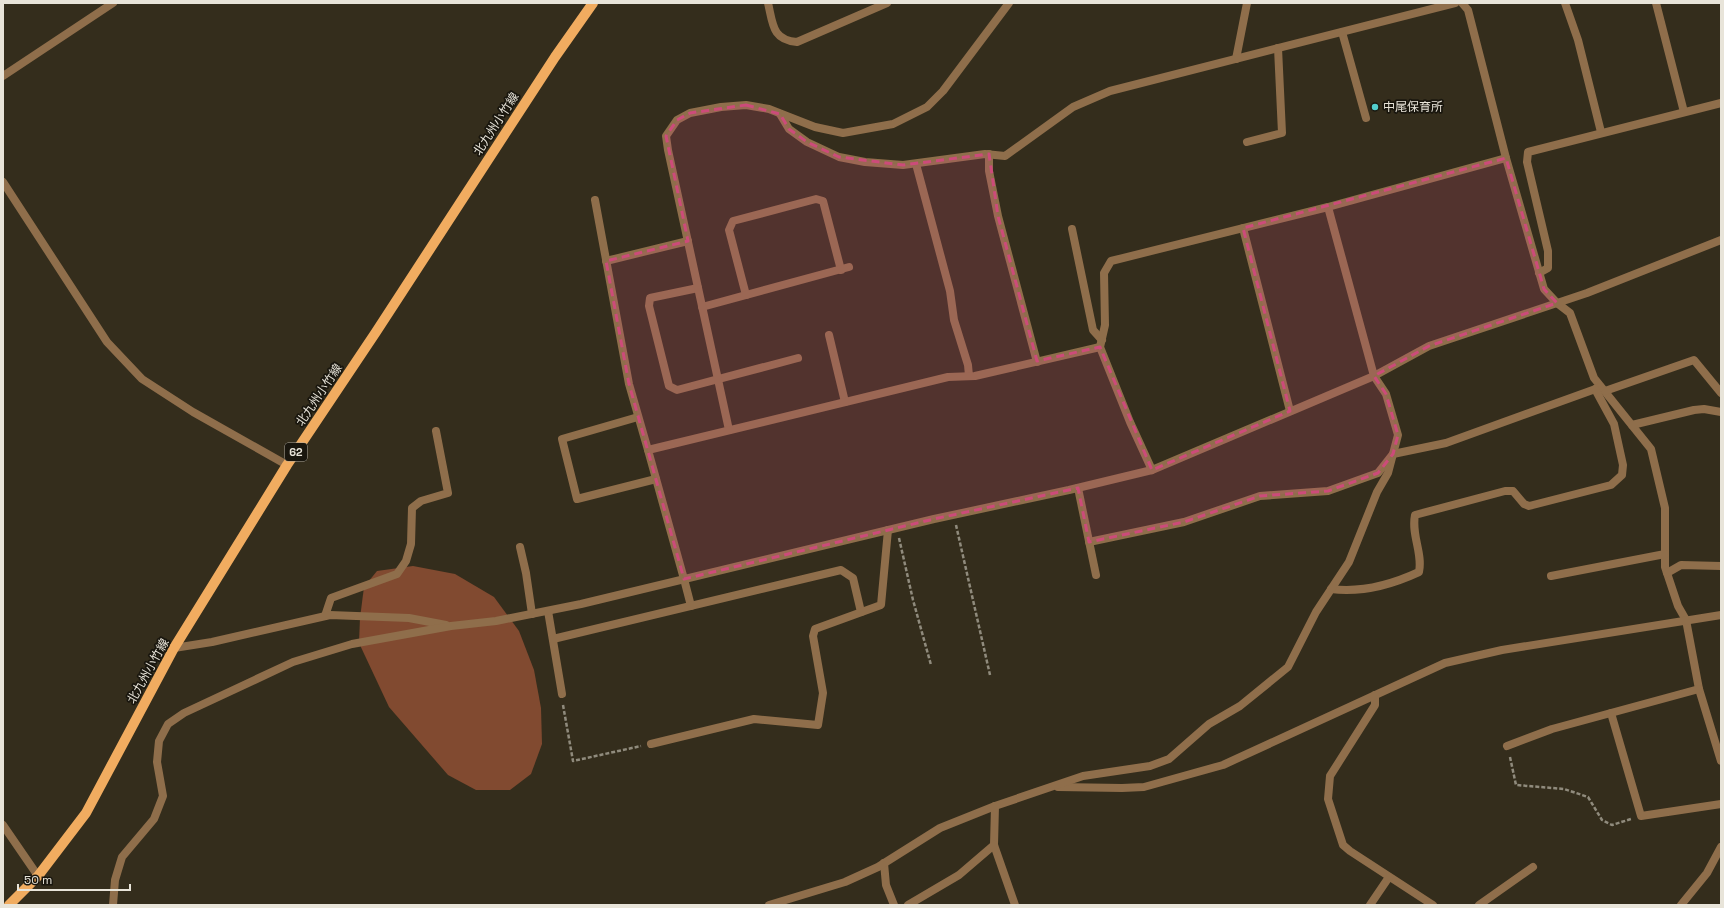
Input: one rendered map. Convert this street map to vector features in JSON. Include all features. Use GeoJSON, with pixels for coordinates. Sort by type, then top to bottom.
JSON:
{"type":"FeatureCollection","features":[{"type":"Feature","properties":{"kind":"main road","name":"北九州小竹線"},"geometry":{"type":"LineString","coordinates":[[9,905],[38,876],[86,813],[174,648],[287,465],[376,332],[555,57],[593,3]]}},
{"type":"Feature","properties":{"kind":"street"},"geometry":{"type":"LineString","coordinates":[[3,76],[113,3]]}},
{"type":"Feature","properties":{"kind":"street"},"geometry":{"type":"LineString","coordinates":[[768,3],[774,29],[779,37],[797,42],[887,3]]}},
{"type":"Feature","properties":{"kind":"street"},"geometry":{"type":"LineString","coordinates":[[729,430],[666,136],[677,120],[690,113],[721,107],[746,105],[769,109],[815,127],[843,133],[893,124],[927,107],[943,91],[1009,3]]}},
{"type":"Feature","properties":{"kind":"street"},"geometry":{"type":"LineString","coordinates":[[1236,59],[1247,3]]}},
{"type":"Feature","properties":{"kind":"street"},"geometry":{"type":"LineString","coordinates":[[780,114],[789,129],[807,142],[839,157],[865,162],[903,165],[985,154],[1005,156],[1073,107],[1110,91],[1455,3]]}},
{"type":"Feature","properties":{"kind":"street"},"geometry":{"type":"LineString","coordinates":[[1331,588],[1361,590],[1401,580],[1419,572],[1421,564],[1414,535],[1415,515],[1505,491],[1513,492],[1524,504],[1529,506],[1611,485],[1622,475],[1623,465],[1614,424],[1594,378],[1570,313],[1557,303],[1544,289],[1506,158],[1468,10],[1462,3]]}},
{"type":"Feature","properties":{"kind":"street"},"geometry":{"type":"LineString","coordinates":[[1565,3],[1578,40],[1601,132]]}},
{"type":"Feature","properties":{"kind":"street"},"geometry":{"type":"LineString","coordinates":[[1656,3],[1684,112]]}},
{"type":"Feature","properties":{"kind":"street"},"geometry":{"type":"LineString","coordinates":[[1342,32],[1366,118]]}},
{"type":"Feature","properties":{"kind":"street"},"geometry":{"type":"LineString","coordinates":[[1247,142],[1282,133],[1278,48]]}},
{"type":"Feature","properties":{"kind":"street"},"geometry":{"type":"LineString","coordinates":[[1539,273],[1548,268],[1548,251],[1527,162],[1528,152],[1601,132],[1721,103]]}},
{"type":"Feature","properties":{"kind":"street"},"geometry":{"type":"LineString","coordinates":[[989,154],[989,171],[998,216],[1037,362]]}},
{"type":"Feature","properties":{"kind":"street"},"geometry":{"type":"LineString","coordinates":[[1101,344],[1106,325],[1104,273],[1111,261],[1328,207],[1506,158]]}},
{"type":"Feature","properties":{"kind":"street"},"geometry":{"type":"LineString","coordinates":[[916,164],[950,291],[954,320],[968,365],[969,376]]}},
{"type":"Feature","properties":{"kind":"street"},"geometry":{"type":"LineString","coordinates":[[3,182],[107,342],[142,379],[193,412],[287,465]]}},
{"type":"Feature","properties":{"kind":"street"},"geometry":{"type":"LineString","coordinates":[[746,295],[729,230],[733,221],[816,199],[823,201],[841,270]]}},
{"type":"Feature","properties":{"kind":"street"},"geometry":{"type":"LineString","coordinates":[[595,200],[621,348],[638,417],[691,606]]}},
{"type":"Feature","properties":{"kind":"street"},"geometry":{"type":"LineString","coordinates":[[769,905],[845,882],[884,863],[940,828],[995,806],[1083,776],[1150,766],[1169,759],[1209,724],[1240,706],[1288,667],[1316,612],[1349,562],[1377,492],[1388,473],[1398,435],[1386,394],[1374,376],[1328,207]]}},
{"type":"Feature","properties":{"kind":"street"},"geometry":{"type":"LineString","coordinates":[[1244,228],[1290,411]]}},
{"type":"Feature","properties":{"kind":"street"},"geometry":{"type":"LineString","coordinates":[[1072,229],[1093,330],[1101,344],[1130,422],[1152,470]]}},
{"type":"Feature","properties":{"kind":"street"},"geometry":{"type":"LineString","coordinates":[[113,905],[115,880],[122,857],[154,819],[163,796],[157,762],[159,742],[168,724],[184,713],[293,662],[352,644],[451,626],[496,621],[548,611],[954,514],[1078,488],[1152,470],[1374,376],[1429,346],[1587,294],[1721,240]]}},
{"type":"Feature","properties":{"kind":"street"},"geometry":{"type":"LineString","coordinates":[[606,261],[688,241]]}},
{"type":"Feature","properties":{"kind":"street"},"geometry":{"type":"LineString","coordinates":[[702,307],[849,267]]}},
{"type":"Feature","properties":{"kind":"street"},"geometry":{"type":"LineString","coordinates":[[698,288],[650,298],[649,306],[669,386],[677,390],[717,378],[798,358]]}},
{"type":"Feature","properties":{"kind":"street"},"geometry":{"type":"LineString","coordinates":[[829,335],[845,402]]}},
{"type":"Feature","properties":{"kind":"street"},"geometry":{"type":"LineString","coordinates":[[648,450],[948,377],[969,376],[1037,362],[1101,344]]}},
{"type":"Feature","properties":{"kind":"street"},"geometry":{"type":"LineString","coordinates":[[1089,542],[1184,522],[1260,496],[1328,491],[1378,473],[1393,454],[1446,443],[1600,389],[1694,360],[1721,393]]}},
{"type":"Feature","properties":{"kind":"street"},"geometry":{"type":"LineString","coordinates":[[1600,389],[1651,449],[1664,508],[1665,568],[1678,606],[1686,620],[1699,689],[1721,761]]}},
{"type":"Feature","properties":{"kind":"street"},"geometry":{"type":"LineString","coordinates":[[1632,425],[1694,410],[1704,409],[1721,412]]}},
{"type":"Feature","properties":{"kind":"street"},"geometry":{"type":"LineString","coordinates":[[638,417],[562,439],[577,499],[656,479]]}},
{"type":"Feature","properties":{"kind":"street"},"geometry":{"type":"LineString","coordinates":[[325,616],[331,598],[397,574],[406,560],[411,544],[412,508],[421,501],[448,493],[436,431]]}},
{"type":"Feature","properties":{"kind":"street"},"geometry":{"type":"LineString","coordinates":[[1078,488],[1096,575]]}},
{"type":"Feature","properties":{"kind":"street"},"geometry":{"type":"LineString","coordinates":[[651,744],[754,719],[818,725],[823,693],[812,636],[815,629],[881,605],[888,530]]}},
{"type":"Feature","properties":{"kind":"street"},"geometry":{"type":"LineString","coordinates":[[520,547],[526,573],[532,614]]}},
{"type":"Feature","properties":{"kind":"street"},"geometry":{"type":"LineString","coordinates":[[1551,576],[1665,554]]}},
{"type":"Feature","properties":{"kind":"street"},"geometry":{"type":"LineString","coordinates":[[1667,573],[1681,565],[1721,566]]}},
{"type":"Feature","properties":{"kind":"street"},"geometry":{"type":"LineString","coordinates":[[553,640],[841,570],[853,578],[861,612]]}},
{"type":"Feature","properties":{"kind":"street"},"geometry":{"type":"LineString","coordinates":[[548,611],[562,694]]}},
{"type":"Feature","properties":{"kind":"street"},"geometry":{"type":"LineString","coordinates":[[1052,787],[1122,788],[1144,786],[1223,765],[1445,664],[1502,650],[1721,615]]}},
{"type":"Feature","properties":{"kind":"street"},"geometry":{"type":"LineString","coordinates":[[174,648],[212,642],[325,616],[409,618],[451,626]]}},
{"type":"Feature","properties":{"kind":"street"},"geometry":{"type":"LineString","coordinates":[[1507,746],[1552,729],[1699,689]]}},
{"type":"Feature","properties":{"kind":"street"},"geometry":{"type":"LineString","coordinates":[[1375,695],[1375,705],[1330,776],[1328,799],[1343,845],[1433,905]]}},
{"type":"Feature","properties":{"kind":"street"},"geometry":{"type":"LineString","coordinates":[[1611,713],[1641,816],[1721,804]]}},
{"type":"Feature","properties":{"kind":"street"},"geometry":{"type":"LineString","coordinates":[[995,806],[994,845],[1015,905]]}},
{"type":"Feature","properties":{"kind":"street"},"geometry":{"type":"LineString","coordinates":[[3,825],[38,876]]}},
{"type":"Feature","properties":{"kind":"street"},"geometry":{"type":"LineString","coordinates":[[908,905],[959,875],[994,845]]}},
{"type":"Feature","properties":{"kind":"street"},"geometry":{"type":"LineString","coordinates":[[1681,905],[1707,873],[1721,846]]}},
{"type":"Feature","properties":{"kind":"street"},"geometry":{"type":"LineString","coordinates":[[884,863],[886,885],[894,905]]}},
{"type":"Feature","properties":{"kind":"street"},"geometry":{"type":"LineString","coordinates":[[1478,905],[1533,867]]}},
{"type":"Feature","properties":{"kind":"street"},"geometry":{"type":"LineString","coordinates":[[1370,905],[1389,877]]}},
{"type":"Feature","properties":{"kind":"path"},"geometry":{"type":"LineString","coordinates":[[954,514],[990,675]]}},
{"type":"Feature","properties":{"kind":"path"},"geometry":{"type":"LineString","coordinates":[[897,528],[913,600],[932,665]]}},
{"type":"Feature","properties":{"kind":"path"},"geometry":{"type":"LineString","coordinates":[[562,694],[573,761],[651,744]]}},
{"type":"Feature","properties":{"kind":"path"},"geometry":{"type":"LineString","coordinates":[[1507,746],[1516,784],[1564,789],[1588,797],[1602,820],[1612,825],[1641,816]]}},
{"type":"Feature","properties":{"kind":"highlighted area"},"geometry":{"type":"Polygon","coordinates":[[[746,105],[780,114],[789,129],[807,142],[839,157],[903,165],[989,154],[998,216],[1037,361],[1100,347],[1152,470],[1290,411],[1243,228],[1506,158],[1544,289],[1557,303],[1429,346],[1374,376],[1386,394],[1398,435],[1393,454],[1378,473],[1328,491],[1260,496],[1184,522],[1089,542],[1078,488],[934,519],[684,579],[629,384],[606,261],[688,241],[666,136],[677,120],[690,113],[746,105]]]}},
{"type":"Feature","properties":{"kind":"shaded area"},"geometry":{"type":"Polygon","coordinates":[[[413,566],[455,574],[494,597],[519,631],[534,670],[541,708],[542,744],[531,774],[510,790],[476,790],[448,775],[389,707],[359,643],[360,618],[364,587],[377,571],[413,566]]]}},
{"type":"Feature","properties":{"kind":"place","name":"中尾保育所"},"geometry":{"type":"Point","coordinates":[1375,107]}}]}
